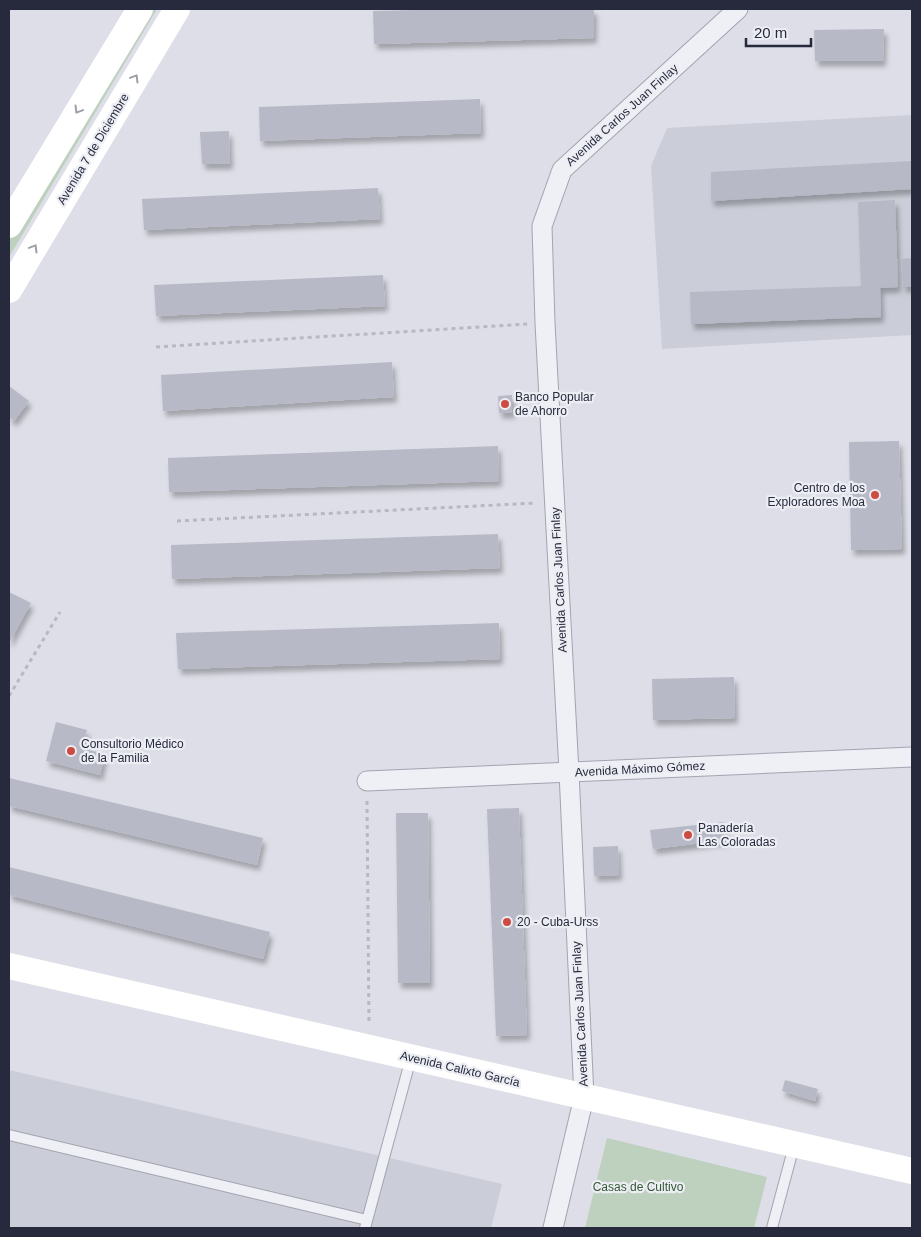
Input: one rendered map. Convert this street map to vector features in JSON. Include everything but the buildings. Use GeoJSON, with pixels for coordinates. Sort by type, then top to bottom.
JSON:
{"type":"FeatureCollection","features":[{"type":"Feature","properties":{"kind":"main road"},"geometry":{"type":"LineString","coordinates":[[9,225],[140,9]]}},
{"type":"Feature","properties":{"kind":"main road","name":"Avenida 7 de Diciembre"},"geometry":{"type":"LineString","coordinates":[[9,290],[177,9]]}},
{"type":"Feature","properties":{"kind":"main road","name":"Avenida Calixto García"},"geometry":{"type":"LineString","coordinates":[[9,966],[912,1172]]}},
{"type":"Feature","properties":{"kind":"street","name":"Avenida Carlos Juan Finlay"},"geometry":{"type":"LineString","coordinates":[[553,1228],[584,1097],[545,323],[542,226],[562,170],[738,9]]}},
{"type":"Feature","properties":{"kind":"street","name":"Avenida Máximo Gómez"},"geometry":{"type":"LineString","coordinates":[[367,781],[912,757]]}},
{"type":"Feature","properties":{"kind":"lane"},"geometry":{"type":"LineString","coordinates":[[9,1135],[366,1224],[411,1058]]}},
{"type":"Feature","properties":{"kind":"lane"},"geometry":{"type":"LineString","coordinates":[[772,1228],[794,1145]]}},
{"type":"Feature","properties":{"kind":"path"},"geometry":{"type":"LineString","coordinates":[[156,347],[545,323]]}},
{"type":"Feature","properties":{"kind":"path"},"geometry":{"type":"LineString","coordinates":[[178,521],[554,502]]}},
{"type":"Feature","properties":{"kind":"path"},"geometry":{"type":"LineString","coordinates":[[9,696],[60,612]]}},
{"type":"Feature","properties":{"kind":"path"},"geometry":{"type":"LineString","coordinates":[[367,781],[369,1048]]}},
{"type":"Feature","properties":{"kind":"shaded area"},"geometry":{"type":"Polygon","coordinates":[[[912,115],[912,335],[662,349],[651,166],[667,128],[912,115]]]}},
{"type":"Feature","properties":{"kind":"shaded area"},"geometry":{"type":"Polygon","coordinates":[[[9,1070],[502,1184],[491,1228],[9,1228],[9,1070]]]}},
{"type":"Feature","properties":{"kind":"green space"},"geometry":{"type":"Polygon","coordinates":[[[144,9],[157,9],[9,257],[9,236],[144,9]]]}},
{"type":"Feature","properties":{"kind":"green space","name":"Casas de Cultivo"},"geometry":{"type":"Polygon","coordinates":[[[607,1138],[767,1177],[754,1228],[585,1228],[607,1138]]]}},
{"type":"Feature","properties":{"kind":"place","name":"Banco Popular de Ahorro"},"geometry":{"type":"Point","coordinates":[505,404]}},
{"type":"Feature","properties":{"kind":"place","name":"Centro de los Exploradores Moa"},"geometry":{"type":"Point","coordinates":[875,495]}},
{"type":"Feature","properties":{"kind":"place","name":"Consultorio Médico de la Familia"},"geometry":{"type":"Point","coordinates":[71,751]}},
{"type":"Feature","properties":{"kind":"place","name":"Panadería Las Coloradas"},"geometry":{"type":"Point","coordinates":[688,835]}},
{"type":"Feature","properties":{"kind":"place","name":"20 - Cuba-Urss"},"geometry":{"type":"Point","coordinates":[507,922]}}]}
